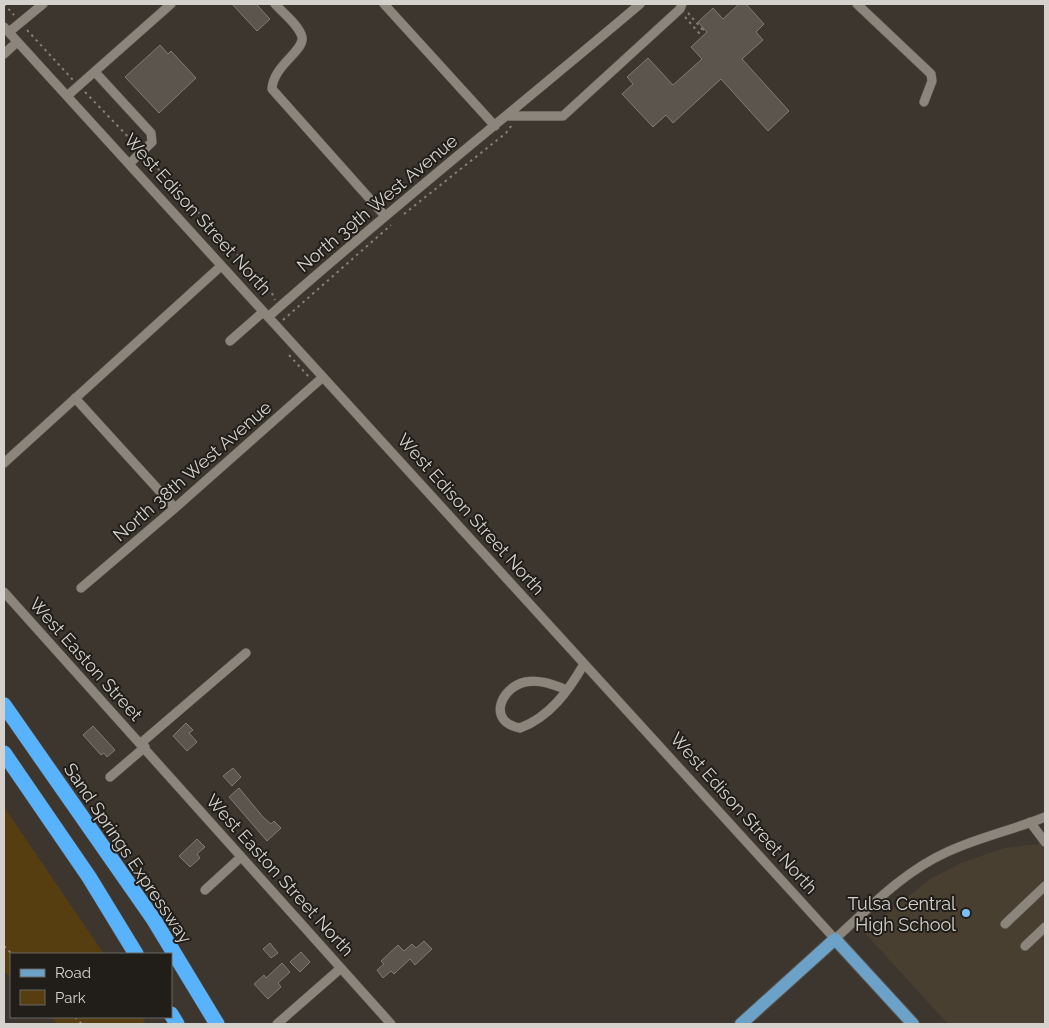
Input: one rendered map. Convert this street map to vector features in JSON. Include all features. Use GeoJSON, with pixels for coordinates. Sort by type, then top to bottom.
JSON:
{"type":"FeatureCollection","features":[{"type":"Feature","properties":{"kind":"highway","name":"Sand Springs Expressway"},"geometry":{"type":"LineString","coordinates":[[4,705],[154,920],[217,1024]]}},
{"type":"Feature","properties":{"kind":"highway"},"geometry":{"type":"LineString","coordinates":[[4,753],[89,877],[135,953]]}},
{"type":"Feature","properties":{"kind":"main road"},"geometry":{"type":"LineString","coordinates":[[741,1024],[835,939]]}},
{"type":"Feature","properties":{"kind":"main road","name":"West Edison Street North"},"geometry":{"type":"LineString","coordinates":[[835,939],[912,1024]]}},
{"type":"Feature","properties":{"kind":"street"},"geometry":{"type":"LineString","coordinates":[[6,30],[43,4]]}},
{"type":"Feature","properties":{"kind":"street"},"geometry":{"type":"LineString","coordinates":[[67,96],[171,4]]}},
{"type":"Feature","properties":{"kind":"street"},"geometry":{"type":"LineString","coordinates":[[274,4],[299,31],[302,42],[277,72],[272,90],[385,216]]}},
{"type":"Feature","properties":{"kind":"street"},"geometry":{"type":"LineString","coordinates":[[384,4],[495,126]]}},
{"type":"Feature","properties":{"kind":"street","name":"North 39th West Avenue"},"geometry":{"type":"LineString","coordinates":[[230,341],[266,314],[495,126],[511,119],[640,4]]}},
{"type":"Feature","properties":{"kind":"street"},"geometry":{"type":"LineString","coordinates":[[511,119],[562,116],[680,9],[682,4]]}},
{"type":"Feature","properties":{"kind":"street"},"geometry":{"type":"LineString","coordinates":[[856,4],[931,74],[932,81],[924,102]]}},
{"type":"Feature","properties":{"kind":"street","name":"West Edison Street North"},"geometry":{"type":"LineString","coordinates":[[6,30],[835,939]]}},
{"type":"Feature","properties":{"kind":"street"},"geometry":{"type":"LineString","coordinates":[[4,54],[17,42]]}},
{"type":"Feature","properties":{"kind":"street"},"geometry":{"type":"LineString","coordinates":[[95,72],[151,133],[152,142],[129,164]]}},
{"type":"Feature","properties":{"kind":"street"},"geometry":{"type":"LineString","coordinates":[[4,463],[222,266]]}},
{"type":"Feature","properties":{"kind":"street","name":"North 38th West Avenue"},"geometry":{"type":"LineString","coordinates":[[81,588],[323,378]]}},
{"type":"Feature","properties":{"kind":"street"},"geometry":{"type":"LineString","coordinates":[[74,398],[175,508]]}},
{"type":"Feature","properties":{"kind":"street","name":"West Easton Street"},"geometry":{"type":"LineString","coordinates":[[4,592],[143,745]]}},
{"type":"Feature","properties":{"kind":"street"},"geometry":{"type":"LineString","coordinates":[[110,777],[246,653]]}},
{"type":"Feature","properties":{"kind":"street"},"geometry":{"type":"LineString","coordinates":[[567,690],[538,682],[516,686],[503,701],[500,708],[501,717],[506,724],[514,727],[520,728],[528,725],[552,708],[567,690],[584,664]]}},
{"type":"Feature","properties":{"kind":"street","name":"West Easton Street North"},"geometry":{"type":"LineString","coordinates":[[143,745],[391,1024]]}},
{"type":"Feature","properties":{"kind":"street"},"geometry":{"type":"LineString","coordinates":[[835,939],[894,885],[934,858],[982,838],[1045,817]]}},
{"type":"Feature","properties":{"kind":"street"},"geometry":{"type":"LineString","coordinates":[[1030,822],[1045,842]]}},
{"type":"Feature","properties":{"kind":"street"},"geometry":{"type":"LineString","coordinates":[[205,890],[241,857]]}},
{"type":"Feature","properties":{"kind":"street"},"geometry":{"type":"LineString","coordinates":[[1006,924],[1045,886]]}},
{"type":"Feature","properties":{"kind":"street"},"geometry":{"type":"LineString","coordinates":[[1025,946],[1045,927]]}},
{"type":"Feature","properties":{"kind":"street"},"geometry":{"type":"LineString","coordinates":[[277,1024],[341,968]]}},
{"type":"Feature","properties":{"kind":"path"},"geometry":{"type":"LineString","coordinates":[[687,12],[703,29],[699,33],[683,16],[687,12]]}},
{"type":"Feature","properties":{"kind":"path"},"geometry":{"type":"LineString","coordinates":[[276,326],[398,219],[506,133],[511,119]]}},
{"type":"Feature","properties":{"kind":"path"},"geometry":{"type":"LineString","coordinates":[[285,351],[311,379]]}},
{"type":"Feature","properties":{"kind":"shaded area","name":"Tulsa Central High School"},"geometry":{"type":"Polygon","coordinates":[[[1045,839],[1045,1024],[948,1024],[864,932],[930,879],[961,863],[1004,848],[1039,844],[1045,839]]]}},
{"type":"Feature","properties":{"kind":"green space"},"geometry":{"type":"Polygon","coordinates":[[[4,807],[103,953],[10,953],[10,977],[4,971],[4,807]]]}},
{"type":"Feature","properties":{"kind":"green space"},"geometry":{"type":"Polygon","coordinates":[[[53,1018],[143,1018],[146,1024],[57,1024],[53,1018]]]}},
{"type":"Feature","properties":{"kind":"building"},"geometry":{"type":"Polygon","coordinates":[[[232,4],[256,4],[270,19],[257,31],[232,4]]]}},
{"type":"Feature","properties":{"kind":"building"},"geometry":{"type":"Polygon","coordinates":[[[739,4],[746,4],[764,24],[756,32],[763,40],[742,59],[789,111],[768,131],[721,79],[673,123],[666,115],[653,127],[622,94],[633,84],[627,77],[648,58],[673,85],[702,59],[691,47],[707,32],[698,22],[713,8],[723,19],[739,4]]]}},
{"type":"Feature","properties":{"kind":"building"},"geometry":{"type":"Polygon","coordinates":[[[160,45],[168,54],[171,51],[196,78],[159,113],[125,77],[160,45]]]}},
{"type":"Feature","properties":{"kind":"building"},"geometry":{"type":"Polygon","coordinates":[[[186,723],[193,730],[189,733],[197,742],[187,751],[173,736],[186,723]]]}},
{"type":"Feature","properties":{"kind":"building"},"geometry":{"type":"Polygon","coordinates":[[[93,726],[115,750],[107,757],[104,753],[101,755],[83,735],[93,726]]]}},
{"type":"Feature","properties":{"kind":"building"},"geometry":{"type":"Polygon","coordinates":[[[233,768],[241,777],[232,786],[223,776],[233,768]]]}},
{"type":"Feature","properties":{"kind":"building"},"geometry":{"type":"Polygon","coordinates":[[[239,788],[263,817],[271,824],[274,821],[281,828],[267,841],[229,797],[239,788]]]}},
{"type":"Feature","properties":{"kind":"building"},"geometry":{"type":"Polygon","coordinates":[[[197,839],[205,847],[197,854],[200,858],[190,867],[179,856],[197,839]]]}},
{"type":"Feature","properties":{"kind":"building"},"geometry":{"type":"Polygon","coordinates":[[[424,941],[432,949],[415,965],[410,959],[394,974],[391,971],[383,978],[377,970],[384,964],[381,961],[398,945],[404,951],[412,944],[416,948],[424,941]]]}},
{"type":"Feature","properties":{"kind":"building"},"geometry":{"type":"Polygon","coordinates":[[[270,943],[278,953],[271,958],[263,949],[270,943]]]}},
{"type":"Feature","properties":{"kind":"building"},"geometry":{"type":"Polygon","coordinates":[[[301,952],[310,962],[300,972],[290,962],[301,952]]]}},
{"type":"Feature","properties":{"kind":"building"},"geometry":{"type":"Polygon","coordinates":[[[282,963],[290,972],[278,983],[281,987],[268,999],[254,984],[264,975],[266,978],[282,963]]]}},
{"type":"Feature","properties":{"kind":"place","name":"Tulsa Central High School"},"geometry":{"type":"Point","coordinates":[966,913]}}]}
